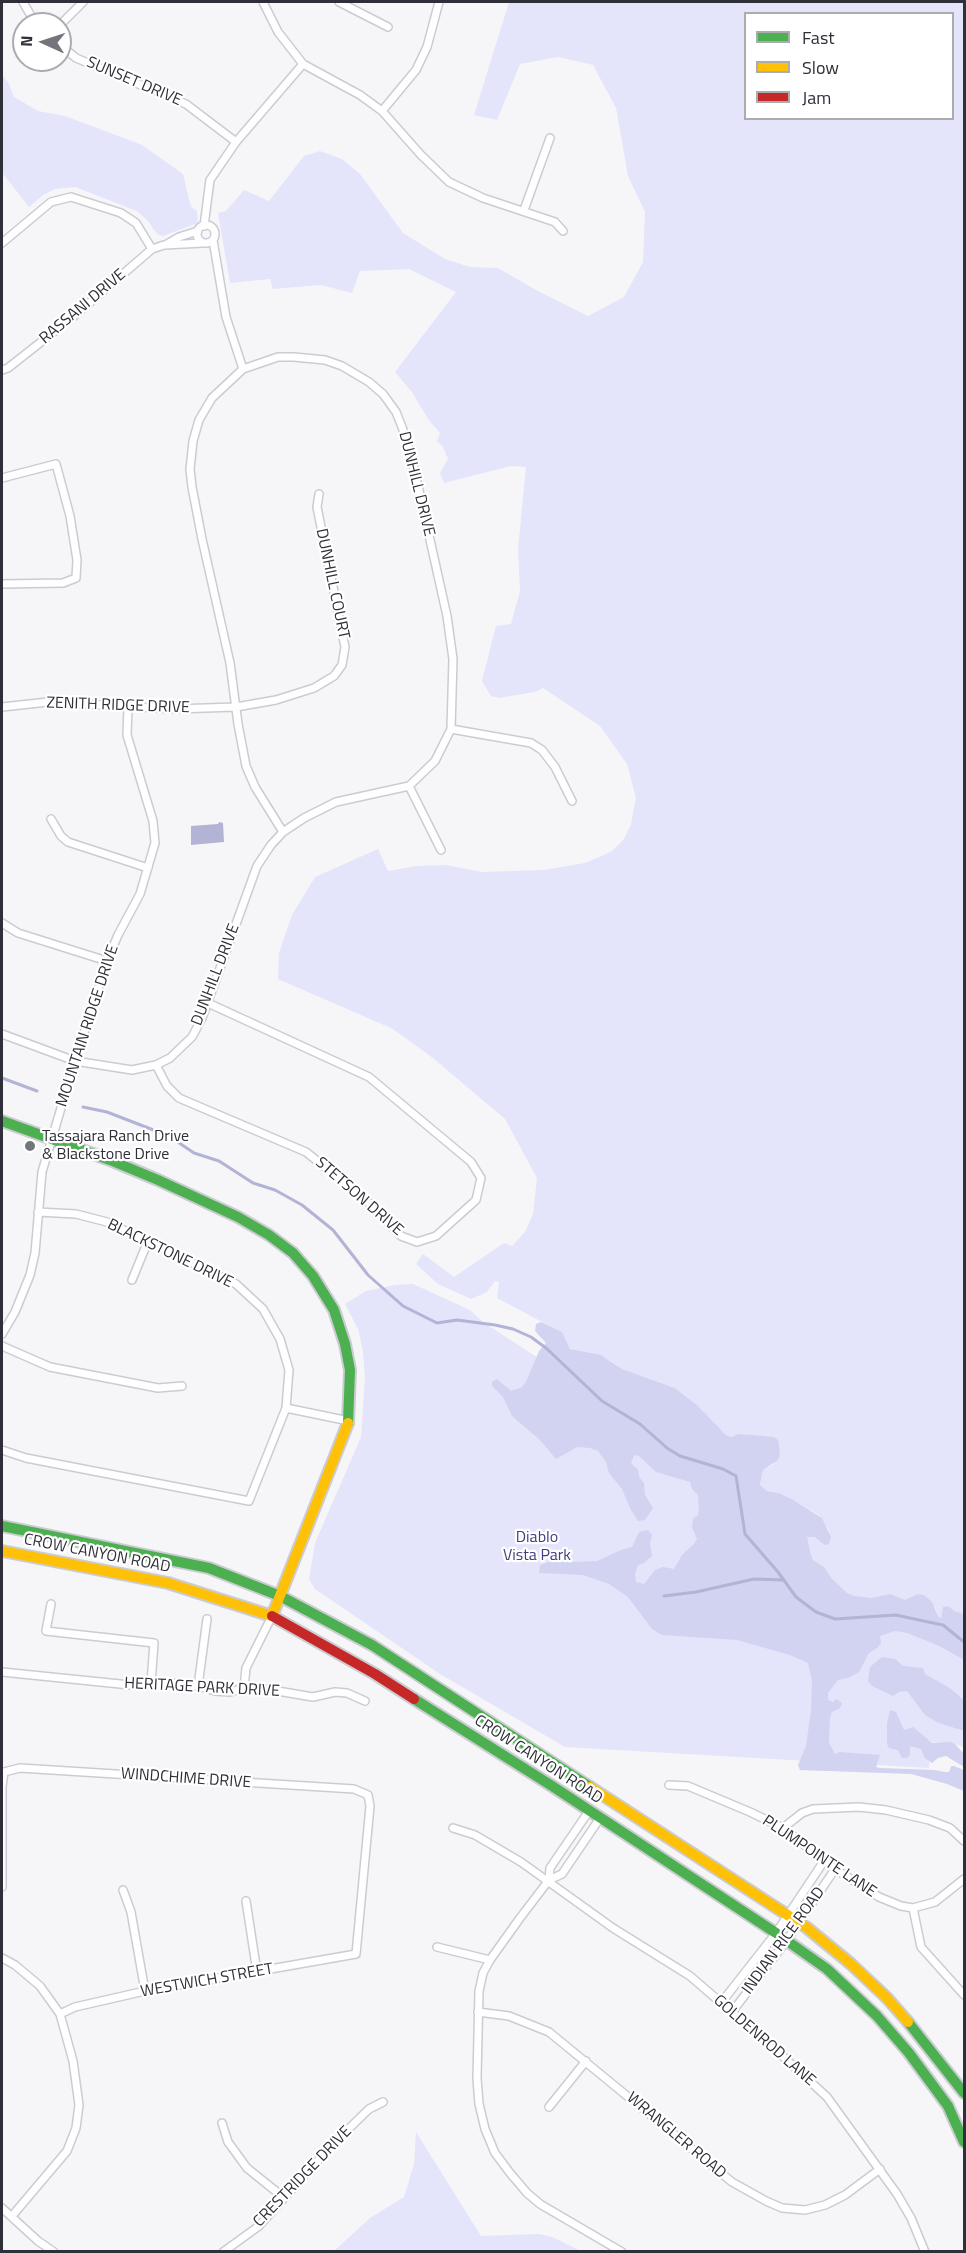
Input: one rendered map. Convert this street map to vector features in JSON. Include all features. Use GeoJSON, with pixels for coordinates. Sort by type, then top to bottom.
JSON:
{"type":"FeatureCollection","features":[{"type":"Feature","properties":{"kind":"main road"},"geometry":{"type":"LineString","coordinates":[[2,1121],[110,1160],[238,1217],[269,1235],[293,1253],[313,1276],[334,1310],[345,1344],[350,1370],[349,1421],[272,1616]]}},
{"type":"Feature","properties":{"kind":"main road","name":"CROW CANYON ROAD"},"geometry":{"type":"LineString","coordinates":[[2,1526],[209,1568],[280,1596],[372,1644],[799,1923],[851,1964],[887,1998],[924,2041],[964,2094]]}},
{"type":"Feature","properties":{"kind":"main road","name":"CROW CANYON ROAD"},"geometry":{"type":"LineString","coordinates":[[2,1551],[168,1583],[272,1616],[375,1674],[788,1940],[827,1969],[877,2016],[909,2053],[961,2123],[964,2142]]}},
{"type":"Feature","properties":{"kind":"main road"},"geometry":{"type":"LineString","coordinates":[[948,2106],[964,2094]]}},
{"type":"Feature","properties":{"kind":"street"},"geometry":{"type":"LineString","coordinates":[[72,13],[83,2]]}},
{"type":"Feature","properties":{"kind":"street"},"geometry":{"type":"LineString","coordinates":[[263,2],[278,32],[303,64],[360,95],[382,111],[421,155],[449,182],[483,198],[555,222],[563,231]]}},
{"type":"Feature","properties":{"kind":"street"},"geometry":{"type":"LineString","coordinates":[[339,2],[388,27]]}},
{"type":"Feature","properties":{"kind":"street"},"geometry":{"type":"LineString","coordinates":[[382,111],[417,70],[427,47],[439,2]]}},
{"type":"Feature","properties":{"kind":"street","name":"SUNSET DRIVE"},"geometry":{"type":"LineString","coordinates":[[72,55],[186,104],[236,142]]}},
{"type":"Feature","properties":{"kind":"street"},"geometry":{"type":"LineString","coordinates":[[220,280],[209,248],[198,239],[208,200],[210,180],[236,142],[303,64]]}},
{"type":"Feature","properties":{"kind":"street"},"geometry":{"type":"LineString","coordinates":[[524,210],[549,138]]}},
{"type":"Feature","properties":{"kind":"street"},"geometry":{"type":"LineString","coordinates":[[2,243],[51,202],[71,197],[121,213],[136,223],[152,249]]}},
{"type":"Feature","properties":{"kind":"street"},"geometry":{"type":"LineString","coordinates":[[208,200],[226,317],[243,369]]}},
{"type":"Feature","properties":{"kind":"street"},"geometry":{"type":"LineString","coordinates":[[201,229],[212,228]]}},
{"type":"Feature","properties":{"kind":"street","name":"RASSANI DRIVE"},"geometry":{"type":"LineString","coordinates":[[2,370],[8,368],[79,312],[152,249],[201,229]]}},
{"type":"Feature","properties":{"kind":"street"},"geometry":{"type":"LineString","coordinates":[[204,243],[213,240]]}},
{"type":"Feature","properties":{"kind":"street","name":"RASSANI DRIVE"},"geometry":{"type":"LineString","coordinates":[[165,245],[204,243]]}},
{"type":"Feature","properties":{"kind":"street","name":"DUNHILL DRIVE"},"geometry":{"type":"LineString","coordinates":[[2,1034],[75,1060],[132,1070],[156,1065],[170,1058],[192,1037],[208,1003],[257,866],[283,832],[304,818],[336,802],[409,786],[435,761],[451,729],[453,659],[447,616],[412,459],[396,412],[383,394],[369,382],[342,366],[325,360],[294,357],[278,357],[243,369],[212,398],[199,420],[193,441],[190,469],[202,539],[230,663],[246,766],[255,787],[283,832]]}},
{"type":"Feature","properties":{"kind":"street"},"geometry":{"type":"LineString","coordinates":[[2,478],[56,464],[70,516],[77,560],[76,578],[63,583],[2,584]]}},
{"type":"Feature","properties":{"kind":"street","name":"DUNHILL COURT"},"geometry":{"type":"LineString","coordinates":[[236,707],[276,700],[314,688],[334,676],[342,665],[345,647],[316,507],[319,494]]}},
{"type":"Feature","properties":{"kind":"street","name":"ZENITH RIDGE DRIVE"},"geometry":{"type":"LineString","coordinates":[[2,707],[48,702],[175,709],[236,707]]}},
{"type":"Feature","properties":{"kind":"street","name":"MOUNTAIN RIDGE DRIVE"},"geometry":{"type":"LineString","coordinates":[[52,1140],[107,961],[140,894],[155,843],[153,820],[127,735],[128,707]]}},
{"type":"Feature","properties":{"kind":"street"},"geometry":{"type":"LineString","coordinates":[[451,729],[531,743],[542,750],[555,767],[572,801]]}},
{"type":"Feature","properties":{"kind":"street"},"geometry":{"type":"LineString","coordinates":[[409,786],[441,850]]}},
{"type":"Feature","properties":{"kind":"street"},"geometry":{"type":"LineString","coordinates":[[51,819],[61,836],[68,842],[148,868]]}},
{"type":"Feature","properties":{"kind":"street"},"geometry":{"type":"LineString","coordinates":[[2,924],[18,933],[107,961]]}},
{"type":"Feature","properties":{"kind":"street","name":"STETSON DRIVE"},"geometry":{"type":"LineString","coordinates":[[156,1065],[167,1086],[179,1098],[306,1152],[365,1199],[401,1236],[417,1242],[436,1236],[476,1200],[481,1178],[471,1162],[369,1077],[208,1003]]}},
{"type":"Feature","properties":{"kind":"street"},"geometry":{"type":"LineString","coordinates":[[2,1334],[15,1312],[30,1275],[35,1253],[42,1172],[52,1140]]}},
{"type":"Feature","properties":{"kind":"street","name":"BLACKSTONE DRIVE"},"geometry":{"type":"LineString","coordinates":[[2,1450],[26,1458],[249,1501],[286,1408],[289,1370],[280,1339],[263,1310],[236,1284],[106,1222],[76,1214],[38,1212]]}},
{"type":"Feature","properties":{"kind":"street"},"geometry":{"type":"LineString","coordinates":[[132,1280],[148,1241]]}},
{"type":"Feature","properties":{"kind":"street"},"geometry":{"type":"LineString","coordinates":[[2,1346],[50,1367],[158,1389],[182,1386]]}},
{"type":"Feature","properties":{"kind":"street"},"geometry":{"type":"LineString","coordinates":[[286,1408],[336,1416],[349,1421]]}},
{"type":"Feature","properties":{"kind":"street"},"geometry":{"type":"LineString","coordinates":[[51,1604],[46,1631],[154,1643],[151,1683]]}},
{"type":"Feature","properties":{"kind":"street"},"geometry":{"type":"LineString","coordinates":[[244,1688],[246,1668],[272,1616]]}},
{"type":"Feature","properties":{"kind":"street"},"geometry":{"type":"LineString","coordinates":[[198,1686],[207,1619]]}},
{"type":"Feature","properties":{"kind":"street","name":"HERITAGE PARK DRIVE"},"geometry":{"type":"LineString","coordinates":[[2,1672],[130,1685],[170,1683],[230,1692],[244,1688],[261,1688],[313,1697],[335,1692],[365,1701]]}},
{"type":"Feature","properties":{"kind":"street","name":"WINDCHIME DRIVE"},"geometry":{"type":"LineString","coordinates":[[2,1887],[4,1772],[20,1768],[354,1790],[368,1795],[370,1806],[356,1954]]}},
{"type":"Feature","properties":{"kind":"street","name":"PLUMPOINTE LANE"},"geometry":{"type":"LineString","coordinates":[[669,1785],[688,1786],[783,1828],[824,1861],[879,1897],[913,1908]]}},
{"type":"Feature","properties":{"kind":"street"},"geometry":{"type":"LineString","coordinates":[[783,1828],[802,1813],[813,1809],[859,1807],[886,1810],[929,1820],[950,1828],[964,1840]]}},
{"type":"Feature","properties":{"kind":"street"},"geometry":{"type":"LineString","coordinates":[[549,1880],[550,1868],[589,1811]]}},
{"type":"Feature","properties":{"kind":"street"},"geometry":{"type":"LineString","coordinates":[[600,1818],[561,1874],[549,1880],[490,1960],[483,1973],[478,2012],[477,2078],[484,2128],[495,2152],[510,2173],[540,2204],[622,2252]]}},
{"type":"Feature","properties":{"kind":"street","name":"GOLDENROD LANE"},"geometry":{"type":"LineString","coordinates":[[453,1828],[475,1835],[549,1880],[613,1928],[690,1976],[827,2097],[880,2169],[910,2218],[925,2252]]}},
{"type":"Feature","properties":{"kind":"street","name":"INDIAN RICE ROAD"},"geometry":{"type":"LineString","coordinates":[[721,2003],[776,1933],[824,1861]]}},
{"type":"Feature","properties":{"kind":"street","name":"INDIAN RICE ROAD"},"geometry":{"type":"LineString","coordinates":[[732,2012],[788,1940],[836,1869]]}},
{"type":"Feature","properties":{"kind":"street"},"geometry":{"type":"LineString","coordinates":[[964,1879],[935,1902],[913,1908],[921,1947],[964,1995]]}},
{"type":"Feature","properties":{"kind":"street"},"geometry":{"type":"LineString","coordinates":[[123,1890],[131,1912],[145,1991]]}},
{"type":"Feature","properties":{"kind":"street"},"geometry":{"type":"LineString","coordinates":[[246,1901],[257,1972]]}},
{"type":"Feature","properties":{"kind":"street"},"geometry":{"type":"LineString","coordinates":[[437,1947],[490,1960]]}},
{"type":"Feature","properties":{"kind":"street","name":"WESTWICH STREET"},"geometry":{"type":"LineString","coordinates":[[60,2014],[75,2007],[145,1991],[356,1954]]}},
{"type":"Feature","properties":{"kind":"street"},"geometry":{"type":"LineString","coordinates":[[2,1958],[15,1965],[40,1986],[60,2014],[73,2061],[79,2105],[76,2128],[67,2151],[12,2216]]}},
{"type":"Feature","properties":{"kind":"street","name":"WRANGLER ROAD"},"geometry":{"type":"LineString","coordinates":[[478,2012],[509,2016],[536,2026],[561,2041],[732,2181],[782,2208],[805,2210],[825,2205],[845,2195],[880,2169]]}},
{"type":"Feature","properties":{"kind":"street"},"geometry":{"type":"LineString","coordinates":[[549,2107],[586,2061]]}},
{"type":"Feature","properties":{"kind":"street","name":"CRESTRIDGE DRIVE"},"geometry":{"type":"LineString","coordinates":[[223,2252],[259,2226],[331,2146],[369,2109],[383,2102]]}},
{"type":"Feature","properties":{"kind":"street"},"geometry":{"type":"LineString","coordinates":[[222,2123],[228,2142],[248,2168],[283,2197]]}},
{"type":"Feature","properties":{"kind":"street"},"geometry":{"type":"LineString","coordinates":[[2,2208],[38,2241],[54,2252]]}},
{"type":"Feature","properties":{"kind":"green space","name":"Diablo Vista Park"},"geometry":{"type":"Polygon","coordinates":[[[509,2],[964,2],[964,1614],[942,1610],[942,1618],[938,1616],[934,1605],[937,1645],[964,1660],[964,1700],[950,1688],[931,1678],[930,1718],[938,1723],[964,1731],[964,1747],[930,1742],[929,1768],[565,1747],[440,1674],[315,1589],[309,1579],[315,1543],[361,1437],[365,1378],[363,1352],[358,1329],[345,1304],[366,1291],[395,1285],[413,1284],[470,1310],[483,1322],[819,1541],[830,1532],[819,1515],[779,1493],[767,1491],[760,1485],[763,1470],[774,1464],[774,1437],[726,1435],[697,1405],[675,1388],[622,1369],[608,1359],[570,1349],[561,1332],[497,1298],[499,1282],[495,1281],[487,1292],[471,1299],[438,1284],[416,1264],[423,1254],[454,1277],[504,1243],[512,1246],[525,1232],[533,1214],[537,1178],[505,1119],[433,1058],[393,1029],[278,979],[279,953],[292,915],[315,877],[378,849],[388,871],[417,866],[446,865],[482,872],[543,870],[585,863],[611,852],[624,839],[631,824],[636,798],[627,764],[600,726],[543,688],[535,692],[499,698],[491,696],[482,681],[496,626],[511,624],[520,591],[518,549],[526,467],[511,466],[444,483],[440,473],[448,459],[442,445],[437,442],[440,433],[428,419],[412,392],[395,372],[456,292],[409,269],[360,271],[352,293],[321,285],[273,289],[270,279],[230,283],[218,213],[226,211],[244,190],[269,201],[304,156],[320,151],[342,159],[360,174],[403,233],[445,259],[470,267],[498,268],[588,316],[624,297],[643,262],[645,212],[628,176],[616,108],[593,65],[558,57],[520,64],[497,120],[474,115],[509,2]]]}},
{"type":"Feature","properties":{"kind":"green space"},"geometry":{"type":"Polygon","coordinates":[[[2,74],[14,97],[38,111],[65,116],[142,145],[183,174],[191,207],[197,211],[198,223],[163,236],[157,234],[137,211],[75,187],[55,189],[43,195],[29,207],[4,175],[2,176],[2,74]]]}},
{"type":"Feature","properties":{"kind":"green space"},"geometry":{"type":"Polygon","coordinates":[[[416,2132],[481,2236],[539,2234],[552,2237],[581,2251],[334,2251],[370,2218],[404,2197],[414,2164],[416,2132]]]}},
{"type":"Feature","properties":{"kind":"shaded area"},"geometry":{"type":"Polygon","coordinates":[[[223,823],[224,842],[191,845],[191,826],[218,824],[223,823]]]}},
{"type":"Feature","properties":{"kind":"shaded area"},"geometry":{"type":"Polygon","coordinates":[[[541,1322],[562,1332],[570,1349],[601,1355],[622,1369],[675,1388],[697,1405],[726,1435],[774,1437],[778,1440],[780,1454],[778,1460],[763,1470],[760,1485],[767,1491],[792,1499],[822,1518],[831,1537],[829,1544],[825,1545],[814,1537],[807,1537],[810,1552],[813,1560],[824,1567],[832,1579],[847,1593],[871,1598],[890,1594],[905,1600],[918,1594],[924,1595],[932,1602],[941,1618],[943,1607],[948,1606],[964,1614],[964,1660],[937,1645],[907,1633],[895,1631],[880,1636],[881,1643],[869,1653],[859,1672],[838,1680],[828,1693],[828,1700],[833,1702],[836,1699],[842,1703],[840,1708],[832,1712],[830,1718],[829,1743],[835,1754],[840,1752],[880,1755],[876,1767],[880,1768],[949,1772],[951,1766],[954,1766],[964,1770],[964,1791],[911,1774],[800,1770],[798,1765],[806,1746],[811,1711],[812,1680],[808,1663],[790,1655],[737,1640],[662,1635],[652,1629],[628,1597],[609,1584],[583,1575],[539,1573],[540,1565],[563,1557],[575,1562],[597,1561],[632,1547],[639,1532],[648,1530],[652,1535],[650,1543],[652,1556],[638,1565],[635,1574],[636,1582],[644,1584],[655,1570],[663,1567],[674,1569],[682,1555],[694,1544],[697,1539],[692,1527],[693,1519],[698,1515],[699,1510],[698,1495],[692,1489],[690,1482],[656,1472],[639,1456],[634,1455],[631,1463],[638,1470],[639,1477],[644,1483],[645,1495],[653,1508],[645,1520],[638,1521],[622,1489],[609,1473],[606,1462],[598,1451],[577,1447],[556,1459],[540,1440],[512,1416],[503,1397],[492,1386],[492,1382],[497,1379],[511,1391],[522,1387],[539,1351],[546,1343],[535,1331],[536,1324],[541,1322]]]}},
{"type":"Feature","properties":{"kind":"shaded area"},"geometry":{"type":"Polygon","coordinates":[[[882,1657],[895,1659],[903,1666],[923,1668],[925,1674],[950,1688],[964,1700],[964,1731],[938,1723],[925,1715],[907,1691],[893,1696],[872,1686],[868,1681],[870,1667],[882,1657]]]}},
{"type":"Feature","properties":{"kind":"shaded area"},"geometry":{"type":"Polygon","coordinates":[[[890,1710],[896,1712],[904,1730],[913,1727],[932,1743],[955,1744],[964,1754],[964,1767],[946,1756],[932,1763],[925,1758],[921,1749],[910,1746],[910,1755],[907,1758],[902,1758],[898,1750],[889,1748],[887,1724],[890,1710]]]}},
{"type":"Feature","properties":{"kind":"waterway"},"geometry":{"type":"LineString","coordinates":[[2,1078],[37,1091]]}},
{"type":"Feature","properties":{"kind":"waterway"},"geometry":{"type":"LineString","coordinates":[[83,1107],[107,1112],[169,1136],[194,1153],[219,1161],[253,1183],[275,1190],[302,1205],[333,1230],[368,1275],[403,1306],[437,1323],[457,1320],[495,1325],[513,1329],[531,1337],[546,1348],[602,1401],[640,1424],[667,1448],[680,1456],[723,1469],[736,1476],[745,1534],[796,1597],[816,1612],[835,1619],[896,1615],[943,1625],[964,1642]]}},
{"type":"Feature","properties":{"kind":"waterway"},"geometry":{"type":"LineString","coordinates":[[664,1596],[696,1592],[754,1579],[783,1580]]}},
{"type":"Feature","properties":{"kind":"traffic: fast"},"geometry":{"type":"LineString","coordinates":[[2,1121],[158,1180],[238,1217],[269,1235],[293,1253],[313,1276],[334,1310],[345,1344],[350,1370],[348,1423]]}},
{"type":"Feature","properties":{"kind":"traffic: fast"},"geometry":{"type":"LineString","coordinates":[[2,1526],[209,1568],[280,1596],[372,1645],[590,1787]]}},
{"type":"Feature","properties":{"kind":"traffic: fast"},"geometry":{"type":"LineString","coordinates":[[414,1699],[549,1784],[827,1969],[877,2016],[909,2053],[948,2106],[964,2142]]}},
{"type":"Feature","properties":{"kind":"traffic: fast"},"geometry":{"type":"LineString","coordinates":[[908,2022],[964,2093]]}},
{"type":"Feature","properties":{"kind":"traffic: slow"},"geometry":{"type":"LineString","coordinates":[[272,1616],[348,1423]]}},
{"type":"Feature","properties":{"kind":"traffic: slow"},"geometry":{"type":"LineString","coordinates":[[2,1551],[168,1583],[272,1616]]}},
{"type":"Feature","properties":{"kind":"traffic: slow"},"geometry":{"type":"LineString","coordinates":[[590,1787],[806,1927],[851,1964],[887,1998],[908,2022]]}},
{"type":"Feature","properties":{"kind":"traffic: jam"},"geometry":{"type":"LineString","coordinates":[[272,1616],[375,1674],[414,1699]]}},
{"type":"Feature","properties":{"kind":"place","name":"Tassajara Ranch Drive & Blackstone Drive"},"geometry":{"type":"Point","coordinates":[30,1146]}}]}
